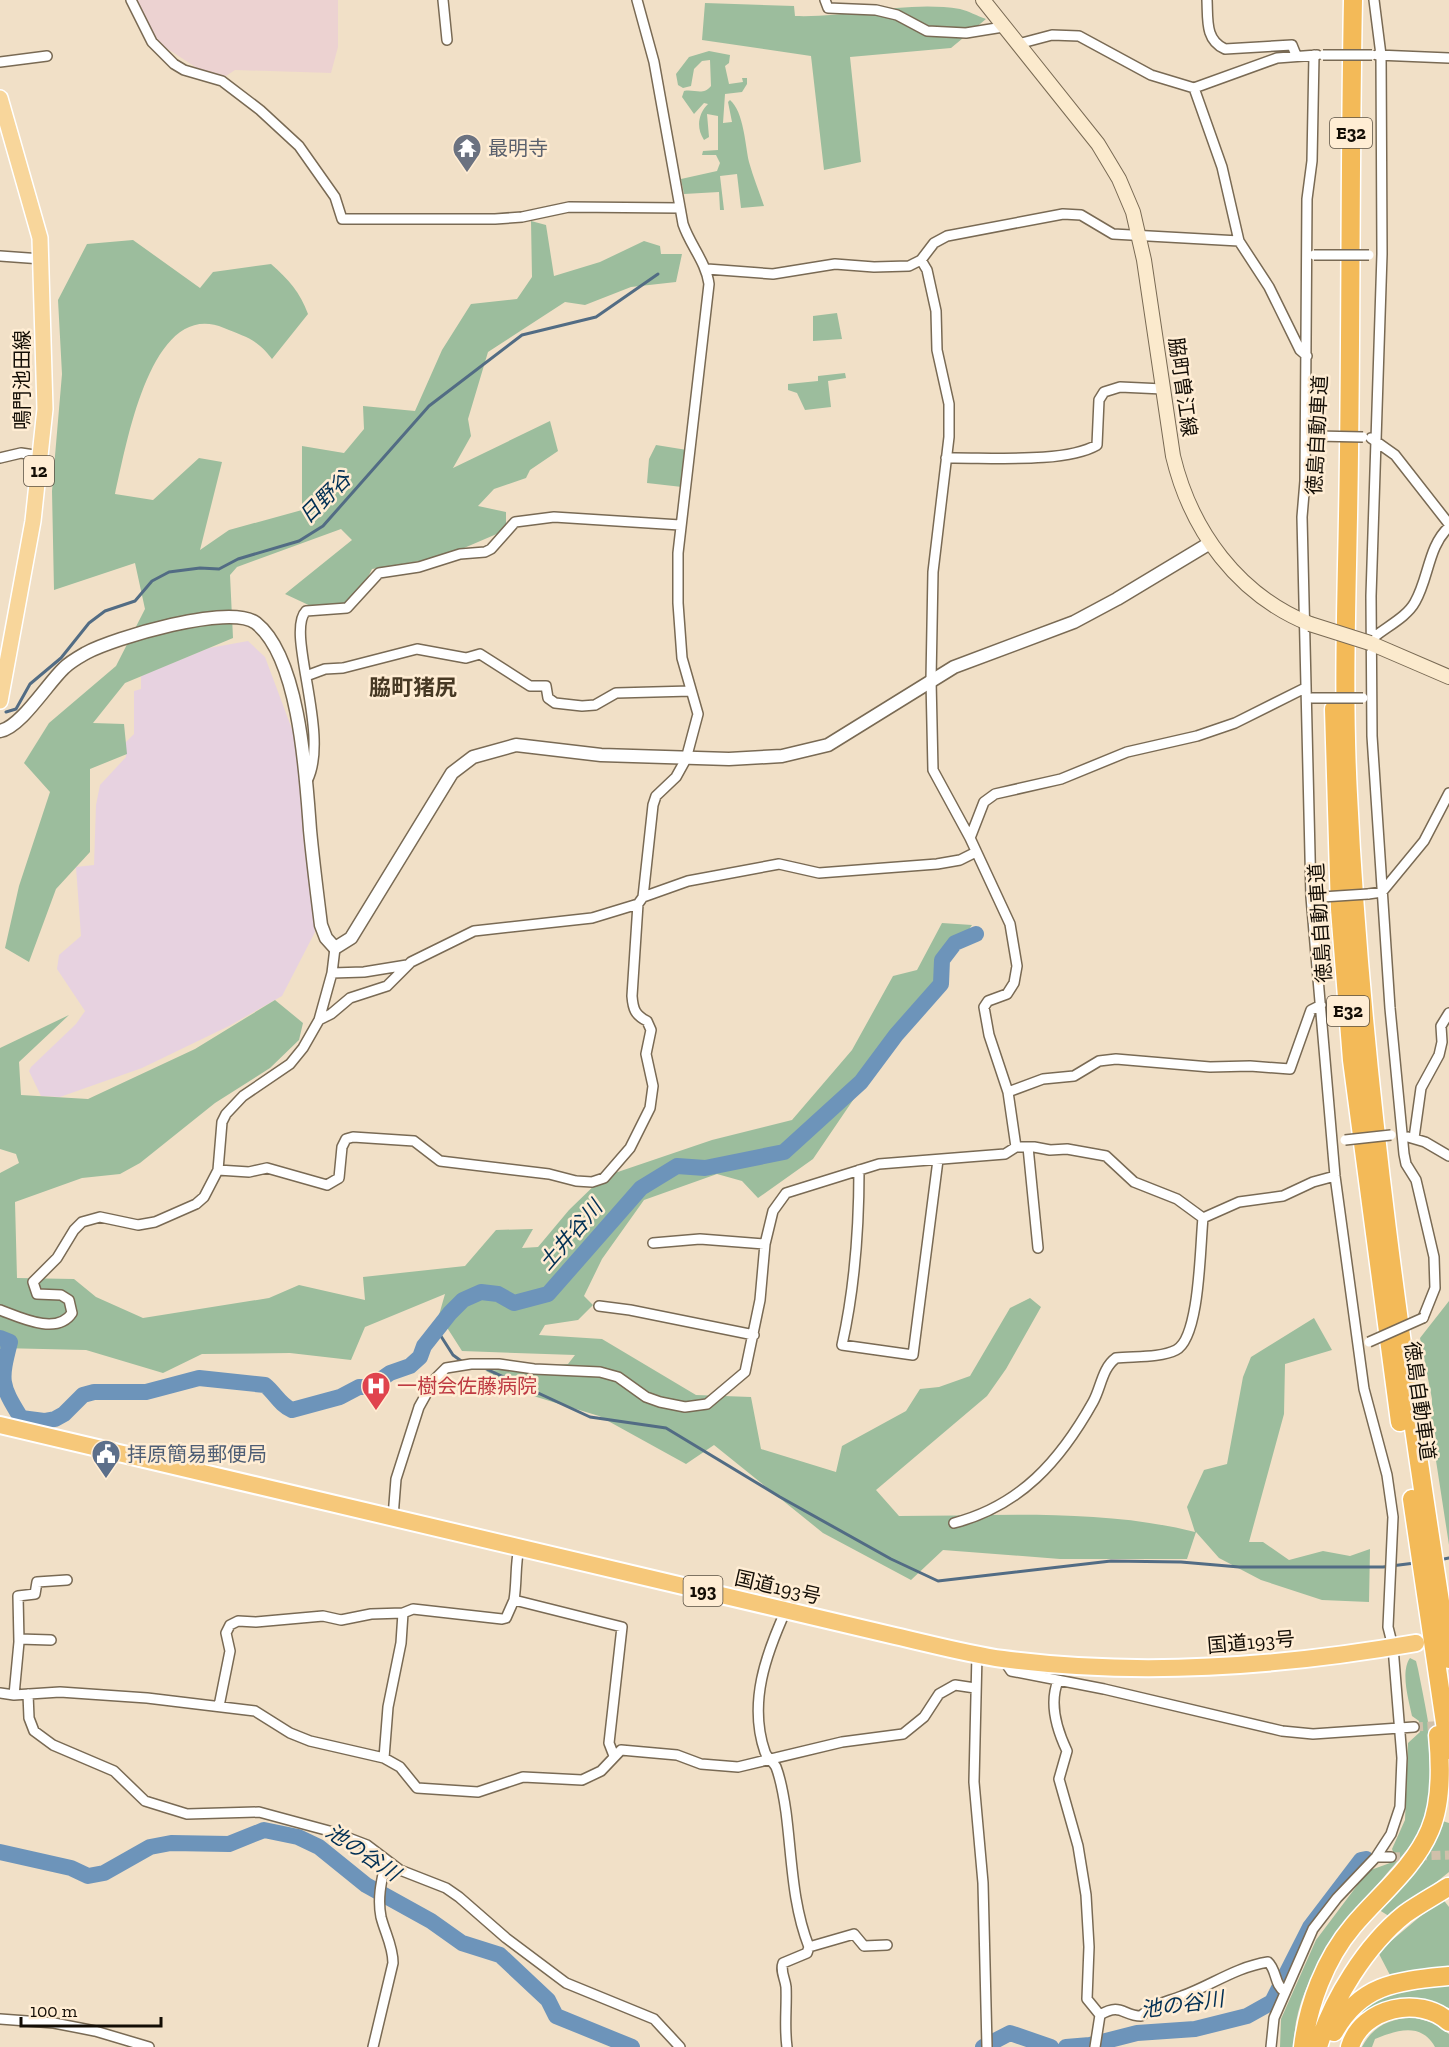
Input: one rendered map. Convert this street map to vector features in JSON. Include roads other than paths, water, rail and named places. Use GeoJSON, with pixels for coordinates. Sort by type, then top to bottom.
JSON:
{"type":"FeatureCollection","features":[{"type":"Feature","properties":{"kind":"highway","name":"徳島自動車道"},"geometry":{"type":"LineString","coordinates":[[1353,0],[1346,665],[1353,896],[1366,1058],[1419,1464],[1449,1659]]}},
{"type":"Feature","properties":{"kind":"highway","name":"徳島自動車道"},"geometry":{"type":"LineString","coordinates":[[1349,266],[1338,449],[1333,665],[1340,909],[1353,1071],[1373,1234],[1449,1750]]}},
{"type":"Feature","properties":{"kind":"highway","name":"国道193号"},"geometry":{"type":"LineString","coordinates":[[0,1425],[519,1548],[1003,1659],[1182,1669],[1245,1666],[1416,1643]]}},
{"type":"Feature","properties":{"kind":"highway"},"geometry":{"type":"LineString","coordinates":[[1419,1464],[1449,1599]]}},
{"type":"Feature","properties":{"kind":"highway"},"geometry":{"type":"LineString","coordinates":[[1303,2047],[1312,2001],[1327,1968],[1351,1928],[1420,1850],[1431,1828],[1438,1796],[1440,1755],[1422,1573]]}},
{"type":"Feature","properties":{"kind":"highway"},"geometry":{"type":"LineString","coordinates":[[1318,2047],[1326,2023],[1344,1986],[1375,1946],[1404,1915],[1448,1887]]}},
{"type":"Feature","properties":{"kind":"highway"},"geometry":{"type":"LineString","coordinates":[[1329,2047],[1331,2035],[1344,2012],[1362,1997],[1388,1984],[1449,1976]]}},
{"type":"Feature","properties":{"kind":"highway"},"geometry":{"type":"LineString","coordinates":[[1350,2047],[1363,2025],[1380,2014],[1402,2007],[1424,2008],[1449,2022]]}},
{"type":"Feature","properties":{"kind":"main road","name":"脇町曽江線"},"geometry":{"type":"LineString","coordinates":[[983,0],[1098,144],[1119,179],[1140,235],[1180,486],[1210,543],[1227,566],[1251,588],[1282,611],[1307,622],[1372,642],[1449,677]]}},
{"type":"Feature","properties":{"kind":"main road","name":"鳴門池田線"},"geometry":{"type":"LineString","coordinates":[[0,98],[33,211],[42,259],[45,409],[33,521],[0,701]]}},
{"type":"Feature","properties":{"kind":"street"},"geometry":{"type":"LineString","coordinates":[[130,0],[152,42],[174,64],[184,70],[222,81],[260,110],[299,146],[335,197],[342,219],[473,220],[522,217],[568,207],[680,208]]}},
{"type":"Feature","properties":{"kind":"street"},"geometry":{"type":"LineString","coordinates":[[443,0],[447,40]]}},
{"type":"Feature","properties":{"kind":"street"},"geometry":{"type":"LineString","coordinates":[[218,1170],[249,1172],[267,1168],[327,1185],[339,1179],[342,1147],[346,1139],[353,1137],[414,1141],[440,1161],[549,1174],[576,1181],[592,1182],[604,1178],[630,1148],[650,1108],[652,1086],[646,1054],[651,1030],[647,1021],[639,1017],[633,1009],[632,996],[653,804],[656,796],[676,777],[686,759],[698,714],[682,658],[678,613],[680,525],[709,284],[707,269],[687,235],[680,208],[654,62],[637,0]]}},
{"type":"Feature","properties":{"kind":"street"},"geometry":{"type":"LineString","coordinates":[[825,0],[828,8],[876,10],[897,15],[927,31],[966,33],[1003,27]]}},
{"type":"Feature","properties":{"kind":"street"},"geometry":{"type":"LineString","coordinates":[[1207,0],[1209,32],[1216,45],[1225,49],[1292,45],[1296,55]]}},
{"type":"Feature","properties":{"kind":"street"},"geometry":{"type":"LineString","coordinates":[[1358,1346],[1423,1318],[1435,1288],[1434,1257],[1416,1180],[1406,1164],[1402,1135],[1368,697],[1372,642],[1375,438],[1382,254],[1374,0]]}},
{"type":"Feature","properties":{"kind":"street"},"geometry":{"type":"LineString","coordinates":[[1018,44],[1052,35],[1079,36],[1151,75],[1194,88],[1277,58],[1296,55],[1449,58]]}},
{"type":"Feature","properties":{"kind":"street"},"geometry":{"type":"LineString","coordinates":[[1271,2047],[1274,2018],[1281,1989],[1313,1929],[1336,1898],[1376,1857],[1391,1834],[1400,1807],[1402,1758],[1393,1647],[1388,1627],[1392,1517],[1387,1475],[1364,1389],[1335,1176],[1311,897],[1309,699],[1305,688],[1307,622],[1304,437],[1311,255],[1307,199],[1312,161],[1318,55]]}},
{"type":"Feature","properties":{"kind":"street"},"geometry":{"type":"LineString","coordinates":[[0,62],[47,56]]}},
{"type":"Feature","properties":{"kind":"street"},"geometry":{"type":"LineString","coordinates":[[1194,88],[1222,167],[1239,241],[1269,287],[1300,350],[1307,356]]}},
{"type":"Feature","properties":{"kind":"street"},"geometry":{"type":"LineString","coordinates":[[707,269],[773,273],[816,265],[909,266],[921,260],[934,243],[947,236],[1063,214],[1081,215],[1113,234],[1239,241]]}},
{"type":"Feature","properties":{"kind":"street"},"geometry":{"type":"LineString","coordinates":[[1311,255],[1382,254]]}},
{"type":"Feature","properties":{"kind":"street"},"geometry":{"type":"LineString","coordinates":[[0,256],[42,259]]}},
{"type":"Feature","properties":{"kind":"street"},"geometry":{"type":"LineString","coordinates":[[921,260],[927,270],[936,311],[937,350],[949,404],[946,458],[933,572],[931,680],[933,770],[970,838],[1010,924],[1017,966],[1014,983],[1007,994],[988,1001],[984,1007],[989,1035],[1008,1092],[1016,1147]]}},
{"type":"Feature","properties":{"kind":"street"},"geometry":{"type":"LineString","coordinates":[[946,458],[1049,457],[1088,451],[1097,445],[1099,400],[1104,392],[1120,387],[1163,389]]}},
{"type":"Feature","properties":{"kind":"street"},"geometry":{"type":"LineString","coordinates":[[1304,437],[1375,438],[1395,455],[1449,525],[1438,537],[1415,603],[1372,642]]}},
{"type":"Feature","properties":{"kind":"street"},"geometry":{"type":"LineString","coordinates":[[0,458],[21,453],[41,456]]}},
{"type":"Feature","properties":{"kind":"street"},"geometry":{"type":"LineString","coordinates":[[307,781],[314,767],[315,742],[311,697],[298,629],[300,616],[306,611],[315,608],[337,610],[347,608],[379,573],[429,566],[460,554],[485,552],[497,544],[510,525],[531,519],[554,517],[680,525]]}},
{"type":"Feature","properties":{"kind":"street"},"geometry":{"type":"LineString","coordinates":[[335,948],[351,938],[452,773],[473,757],[516,745],[601,755],[686,759],[782,756],[828,745],[931,680],[985,654],[1074,621],[1117,599],[1210,543]]}},
{"type":"Feature","properties":{"kind":"street"},"geometry":{"type":"LineString","coordinates":[[0,731],[18,721],[65,667],[108,642],[156,628],[234,617],[254,621],[273,643],[292,696],[307,781],[321,925],[326,938],[335,948],[332,973],[318,1020],[303,1048],[290,1064],[243,1096],[226,1113],[222,1122],[218,1170],[204,1197],[196,1204],[155,1222],[130,1225],[100,1217],[82,1222],[74,1230],[57,1258],[33,1282],[32,1287],[37,1294],[61,1295],[69,1300],[72,1313],[66,1320],[27,1321],[0,1310]]}},
{"type":"Feature","properties":{"kind":"street"},"geometry":{"type":"LineString","coordinates":[[306,676],[325,669],[343,668],[417,650],[466,658],[480,654],[530,686],[546,686],[548,698],[555,703],[595,705],[616,693],[691,691]]}},
{"type":"Feature","properties":{"kind":"street"},"geometry":{"type":"LineString","coordinates":[[970,838],[984,802],[994,794],[1062,779],[1127,752],[1207,733],[1235,723],[1305,688]]}},
{"type":"Feature","properties":{"kind":"street"},"geometry":{"type":"LineString","coordinates":[[1309,699],[1368,697]]}},
{"type":"Feature","properties":{"kind":"street"},"geometry":{"type":"LineString","coordinates":[[1311,897],[1382,892],[1424,841],[1449,793]]}},
{"type":"Feature","properties":{"kind":"street"},"geometry":{"type":"LineString","coordinates":[[332,973],[364,972],[407,965],[437,947],[474,931],[592,918],[688,881],[779,864],[819,873],[937,864],[960,860],[976,852]]}},
{"type":"Feature","properties":{"kind":"street"},"geometry":{"type":"LineString","coordinates":[[318,1020],[332,1014],[350,998],[387,986],[400,976],[407,965]]}},
{"type":"Feature","properties":{"kind":"street"},"geometry":{"type":"LineString","coordinates":[[1008,1092],[1043,1079],[1074,1076],[1099,1061],[1108,1060],[1210,1067],[1250,1066],[1290,1069],[1296,1060],[1311,1010],[1321,1005]]}},
{"type":"Feature","properties":{"kind":"street"},"geometry":{"type":"LineString","coordinates":[[1414,1138],[1421,1088],[1438,1055],[1442,1042],[1441,1026],[1449,1013]]}},
{"type":"Feature","properties":{"kind":"street"},"geometry":{"type":"LineString","coordinates":[[1332,1141],[1402,1135],[1414,1138],[1449,1156]]}},
{"type":"Feature","properties":{"kind":"street"},"geometry":{"type":"LineString","coordinates":[[393,1517],[396,1479],[419,1407],[434,1380],[446,1368],[471,1364],[600,1372],[618,1377],[653,1400],[685,1407],[707,1404],[740,1377],[745,1372],[754,1335],[765,1244],[773,1211],[786,1193],[879,1164],[1005,1154],[1016,1147],[1067,1149],[1106,1156],[1134,1182],[1177,1199],[1203,1218]]}},
{"type":"Feature","properties":{"kind":"street"},"geometry":{"type":"LineString","coordinates":[[1028,1147],[1038,1248]]}},
{"type":"Feature","properties":{"kind":"street"},"geometry":{"type":"LineString","coordinates":[[859,1170],[859,1219],[852,1296],[842,1345],[913,1355],[938,1160]]}},
{"type":"Feature","properties":{"kind":"street"},"geometry":{"type":"LineString","coordinates":[[1203,1218],[1239,1202],[1283,1196],[1313,1182],[1335,1176]]}},
{"type":"Feature","properties":{"kind":"street"},"geometry":{"type":"LineString","coordinates":[[954,1523],[992,1511],[1020,1494],[1040,1475],[1077,1428],[1094,1400],[1109,1363],[1116,1358],[1175,1351],[1185,1343],[1195,1312],[1203,1218]]}},
{"type":"Feature","properties":{"kind":"street"},"geometry":{"type":"LineString","coordinates":[[653,1243],[700,1239],[765,1244]]}},
{"type":"Feature","properties":{"kind":"street"},"geometry":{"type":"LineString","coordinates":[[599,1306],[754,1335]]}},
{"type":"Feature","properties":{"kind":"street"},"geometry":{"type":"LineString","coordinates":[[219,1706],[230,1651],[226,1633],[230,1625],[238,1621],[256,1622],[323,1616],[341,1620],[371,1614],[403,1613],[413,1609],[502,1620],[506,1618],[514,1600],[518,1578],[515,1563],[519,1548]]}},
{"type":"Feature","properties":{"kind":"street"},"geometry":{"type":"LineString","coordinates":[[14,1695],[19,1639],[18,1596],[35,1594],[37,1582],[67,1580]]}},
{"type":"Feature","properties":{"kind":"street"},"geometry":{"type":"LineString","coordinates":[[514,1600],[622,1627],[609,1743],[614,1756]]}},
{"type":"Feature","properties":{"kind":"street"},"geometry":{"type":"LineString","coordinates":[[786,1610],[771,1644],[762,1673],[758,1713],[766,1753],[775,1765],[786,1809],[798,1919],[809,1947],[807,1953],[783,1963],[781,1967],[786,1986],[783,2020],[787,2047]]}},
{"type":"Feature","properties":{"kind":"street"},"geometry":{"type":"LineString","coordinates":[[384,1758],[388,1707],[401,1643],[403,1613]]}},
{"type":"Feature","properties":{"kind":"street"},"geometry":{"type":"LineString","coordinates":[[19,1639],[51,1640]]}},
{"type":"Feature","properties":{"kind":"street"},"geometry":{"type":"LineString","coordinates":[[977,1654],[974,1782],[983,1883],[987,2045]]}},
{"type":"Feature","properties":{"kind":"street"},"geometry":{"type":"LineString","coordinates":[[1003,1659],[1011,1671],[1104,1689],[1282,1731],[1313,1734],[1414,1727]]}},
{"type":"Feature","properties":{"kind":"street"},"geometry":{"type":"LineString","coordinates":[[1058,1681],[1055,1688],[1057,1730],[1067,1751],[1059,1779],[1078,1846],[1086,1895],[1089,1947],[1087,1999],[1100,2015],[1095,2045]]}},
{"type":"Feature","properties":{"kind":"street"},"geometry":{"type":"LineString","coordinates":[[0,1693],[14,1695],[85,1694],[255,1711],[290,1733],[310,1741],[384,1758],[400,1767],[417,1788],[478,1792],[523,1777],[589,1779],[601,1771],[621,1750],[676,1755],[716,1766],[738,1767],[842,1742],[903,1734],[924,1717],[939,1694],[954,1685],[975,1688]]}},
{"type":"Feature","properties":{"kind":"street"},"geometry":{"type":"LineString","coordinates":[[28,1694],[29,1718],[34,1731],[53,1745],[114,1771],[145,1801],[187,1814],[260,1812],[367,1845],[400,1870],[446,1888],[459,1897],[506,1938],[566,1983],[654,2019],[680,2047]]}},
{"type":"Feature","properties":{"kind":"street"},"geometry":{"type":"LineString","coordinates":[[1376,1857],[1391,1857]]}},
{"type":"Feature","properties":{"kind":"street"},"geometry":{"type":"LineString","coordinates":[[373,2047],[393,1963],[393,1953],[381,1916],[380,1892],[386,1860]]}},
{"type":"Feature","properties":{"kind":"street"},"geometry":{"type":"LineString","coordinates":[[809,1947],[854,1934],[864,1946],[887,1945]]}},
{"type":"Feature","properties":{"kind":"street"},"geometry":{"type":"LineString","coordinates":[[1100,2015],[1117,2008],[1141,2016],[1150,2007],[1182,1996],[1250,1965],[1268,1962],[1272,1964],[1281,1989]]}},
{"type":"Feature","properties":{"kind":"street"},"geometry":{"type":"LineString","coordinates":[[0,2019],[54,2023],[94,2031],[149,2047]]}},
{"type":"Feature","properties":{"kind":"waterway","name":"日野谷"},"geometry":{"type":"LineString","coordinates":[[6,712],[16,709],[30,684],[61,658],[89,623],[105,611],[135,601],[152,581],[169,572],[200,568],[219,569],[238,559],[299,541],[323,526],[429,406],[522,335],[596,317],[658,274]]}},
{"type":"Feature","properties":{"kind":"waterway","name":"土井谷川"},"geometry":{"type":"LineString","coordinates":[[0,1338],[10,1342],[4,1382],[9,1397],[21,1418],[44,1421],[55,1419],[64,1414],[83,1395],[94,1392],[146,1392],[199,1378],[265,1385],[292,1410],[340,1397],[359,1387],[370,1387],[390,1373],[410,1366],[420,1357],[424,1346],[463,1300],[481,1292],[498,1294],[514,1303],[548,1294],[641,1188],[677,1166],[705,1168],[784,1152],[861,1082],[896,1035],[941,984],[942,960],[955,943],[976,934]]}},
{"type":"Feature","properties":{"kind":"waterway"},"geometry":{"type":"LineString","coordinates":[[437,1330],[453,1355],[464,1363]]}},
{"type":"Feature","properties":{"kind":"waterway"},"geometry":{"type":"LineString","coordinates":[[482,1367],[590,1417],[666,1428],[780,1497],[891,1559],[938,1581],[1111,1561],[1181,1562],[1239,1567],[1383,1567],[1415,1563]]}},
{"type":"Feature","properties":{"kind":"waterway"},"geometry":{"type":"LineString","coordinates":[[1439,1560],[1449,1558]]}},
{"type":"Feature","properties":{"kind":"waterway","name":"池の谷川"},"geometry":{"type":"LineString","coordinates":[[0,1852],[71,1868],[88,1876],[104,1873],[150,1847],[171,1843],[229,1844],[264,1830],[298,1837],[319,1847],[366,1885],[431,1921],[462,1943],[500,1955],[548,2000],[556,2016],[632,2047]]}},
{"type":"Feature","properties":{"kind":"waterway","name":"池の谷川"},"geometry":{"type":"LineString","coordinates":[[1066,2047],[1090,2045],[1137,2033],[1195,2029],[1247,2016],[1272,2002],[1310,1927],[1361,1860],[1366,1859]]}},
{"type":"Feature","properties":{"kind":"waterway","name":"池の谷川"},"geometry":{"type":"LineString","coordinates":[[983,2047],[1010,2033],[1051,2047]]}},
{"type":"Feature","properties":{"kind":"tunnel"},"geometry":{"type":"LineString","coordinates":[[1414,1727],[1447,1725]]}},
{"type":"Feature","properties":{"kind":"tunnel"},"geometry":{"type":"LineString","coordinates":[[1391,1857],[1449,1855]]}},
{"type":"Feature","properties":{"kind":"place","name":"最明寺"},"geometry":{"type":"Point","coordinates":[467,174]}},
{"type":"Feature","properties":{"kind":"place","name":"一樹会佐藤病院"},"geometry":{"type":"Point","coordinates":[376,1412]}},
{"type":"Feature","properties":{"kind":"place","name":"拝原簡易郵便局"},"geometry":{"type":"Point","coordinates":[106,1480]}},
{"type":"Feature","properties":{"kind":"district","name":"脇町猪尻"},"geometry":{"type":"Point","coordinates":[413,687]}}]}
